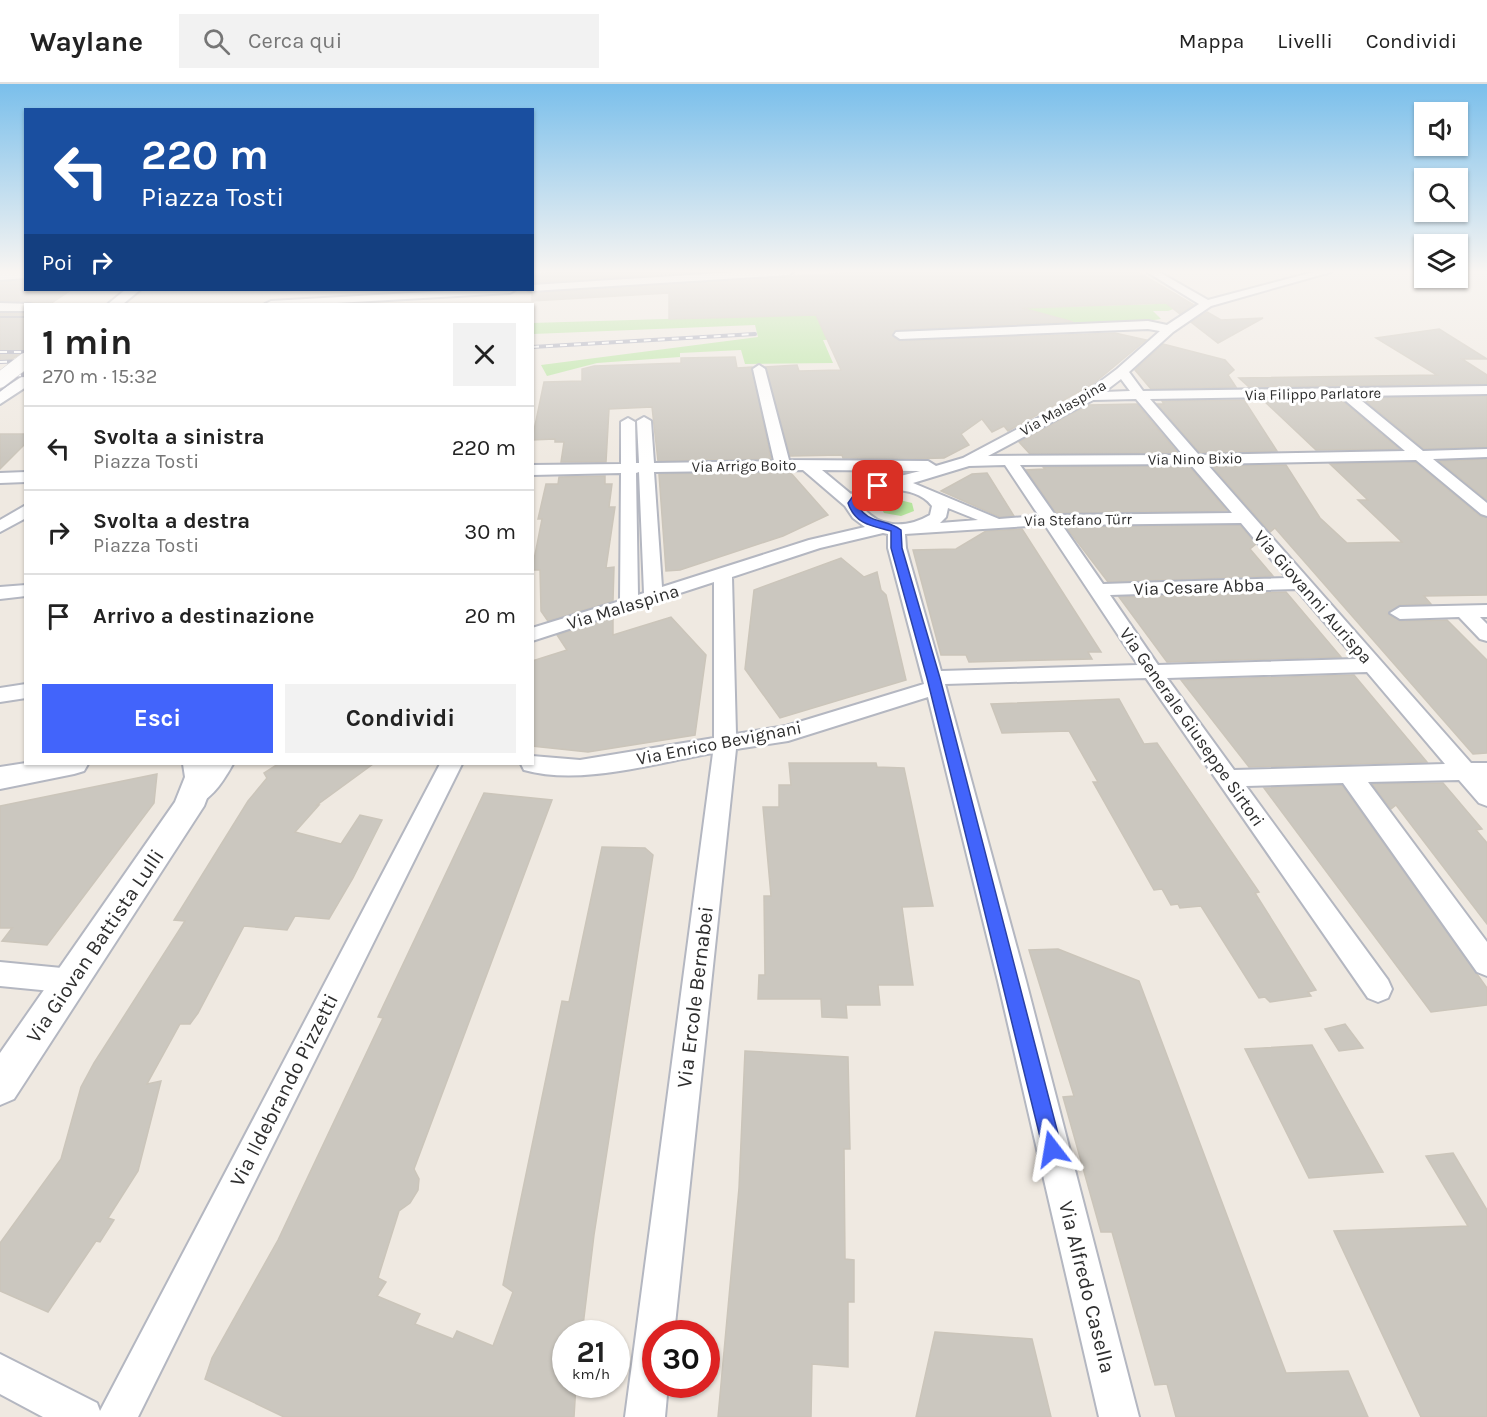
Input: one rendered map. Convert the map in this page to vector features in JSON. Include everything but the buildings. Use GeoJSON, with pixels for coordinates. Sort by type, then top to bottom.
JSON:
{"type":"FeatureCollection","features":[{"type":"Feature","properties":{"kind":"street"},"geometry":{"type":"LineString","coordinates":[[900,335],[920,334]]}},
{"type":"Feature","properties":{"kind":"street","name":"Via Malaspina"},"geometry":{"type":"LineString","coordinates":[[962,463],[1090,396],[1122,372],[1163,334]]}},
{"type":"Feature","properties":{"kind":"street"},"geometry":{"type":"LineString","coordinates":[[0,380],[24,362]]}},
{"type":"Feature","properties":{"kind":"street"},"geometry":{"type":"LineString","coordinates":[[759,369],[783,465]]}},
{"type":"Feature","properties":{"kind":"street","name":"Via Giovanni Aurispa"},"geometry":{"type":"LineString","coordinates":[[1122,372],[1140,396],[1487,797]]}},
{"type":"Feature","properties":{"kind":"street"},"geometry":{"type":"LineString","coordinates":[[0,399],[24,381]]}},
{"type":"Feature","properties":{"kind":"street","name":"Via Filippo Parlatore"},"geometry":{"type":"LineString","coordinates":[[1090,396],[1345,394],[1487,390]]}},
{"type":"Feature","properties":{"kind":"street"},"geometry":{"type":"LineString","coordinates":[[1345,394],[1487,511]]}},
{"type":"Feature","properties":{"kind":"street"},"geometry":{"type":"LineString","coordinates":[[629,605],[637,467],[636,422]]}},
{"type":"Feature","properties":{"kind":"street","name":"Via Nino Bixio"},"geometry":{"type":"LineString","coordinates":[[962,463],[1487,453]]}},
{"type":"Feature","properties":{"kind":"street","name":"Via Generale Giuseppe Sirtori"},"geometry":{"type":"LineString","coordinates":[[1010,461],[1152,671],[1378,989]]}},
{"type":"Feature","properties":{"kind":"street"},"geometry":{"type":"LineString","coordinates":[[815,544],[854,508],[867,489],[962,463]]}},
{"type":"Feature","properties":{"kind":"street"},"geometry":{"type":"LineString","coordinates":[[929,494],[962,463]]}},
{"type":"Feature","properties":{"kind":"street","name":"Via Arrigo Boito"},"geometry":{"type":"LineString","coordinates":[[534,470],[962,463]]}},
{"type":"Feature","properties":{"kind":"street"},"geometry":{"type":"LineString","coordinates":[[807,465],[866,522],[897,529]]}},
{"type":"Feature","properties":{"kind":"street"},"geometry":{"type":"LineString","coordinates":[[637,467],[653,597]]}},
{"type":"Feature","properties":{"kind":"street"},"geometry":{"type":"LineString","coordinates":[[0,478],[24,477]]}},
{"type":"Feature","properties":{"kind":"street"},"geometry":{"type":"LineString","coordinates":[[892,484],[929,494],[999,522]]}},
{"type":"Feature","properties":{"kind":"street"},"geometry":{"type":"LineString","coordinates":[[815,544],[928,525],[938,517],[940,506],[929,494]]}},
{"type":"Feature","properties":{"kind":"street"},"geometry":{"type":"LineString","coordinates":[[0,527],[24,511]]}},
{"type":"Feature","properties":{"kind":"street","name":"Via Stefano Türr"},"geometry":{"type":"LineString","coordinates":[[897,529],[1051,520],[1245,518]]}},
{"type":"Feature","properties":{"kind":"street","name":"Via Alfredo Casella"},"geometry":{"type":"LineString","coordinates":[[897,529],[897,548],[935,683],[1119,1417]]}},
{"type":"Feature","properties":{"kind":"street","name":"Via Malaspina"},"geometry":{"type":"LineString","coordinates":[[534,633],[815,544]]}},
{"type":"Feature","properties":{"kind":"street","name":"Via Ercole Bernabei"},"geometry":{"type":"LineString","coordinates":[[645,1417],[725,745],[723,575]]}},
{"type":"Feature","properties":{"kind":"street","name":"Via Cesare Abba"},"geometry":{"type":"LineString","coordinates":[[1097,590],[1302,583]]}},
{"type":"Feature","properties":{"kind":"street"},"geometry":{"type":"LineString","coordinates":[[0,593],[24,590]]}},
{"type":"Feature","properties":{"kind":"street"},"geometry":{"type":"LineString","coordinates":[[1464,611],[1487,635]]}},
{"type":"Feature","properties":{"kind":"street"},"geometry":{"type":"LineString","coordinates":[[1400,613],[1487,611]]}},
{"type":"Feature","properties":{"kind":"street","name":"Via Enrico Bevignani"},"geometry":{"type":"LineString","coordinates":[[534,764],[580,768],[788,733],[935,683],[1152,671],[1372,665]]}},
{"type":"Feature","properties":{"kind":"street"},"geometry":{"type":"LineString","coordinates":[[0,695],[24,691]]}},
{"type":"Feature","properties":{"kind":"street"},"geometry":{"type":"LineString","coordinates":[[0,778],[69,765]]}},
{"type":"Feature","properties":{"kind":"street","name":"Via Giovan Battista Lulli"},"geometry":{"type":"LineString","coordinates":[[0,1086],[189,806],[200,777],[197,765]]}},
{"type":"Feature","properties":{"kind":"street"},"geometry":{"type":"LineString","coordinates":[[189,806],[221,765]]}},
{"type":"Feature","properties":{"kind":"street","name":"Via Ildebrando Pizzetti"},"geometry":{"type":"LineString","coordinates":[[117,1417],[450,765]]}},
{"type":"Feature","properties":{"kind":"street"},"geometry":{"type":"LineString","coordinates":[[1227,778],[1487,771]]}},
{"type":"Feature","properties":{"kind":"street"},"geometry":{"type":"LineString","coordinates":[[1350,775],[1487,964]]}},
{"type":"Feature","properties":{"kind":"street"},"geometry":{"type":"LineString","coordinates":[[0,974],[72,981]]}},
{"type":"Feature","properties":{"kind":"street"},"geometry":{"type":"LineString","coordinates":[[0,1373],[83,1417]]}},
{"type":"Feature","properties":{"kind":"green space"},"geometry":{"type":"Polygon","coordinates":[[[757,334],[885,334],[886,337],[823,340],[833,363],[745,364],[741,350],[680,353],[680,357],[597,363],[547,376],[541,365],[758,337],[757,334]]]}},
{"type":"Feature","properties":{"kind":"green space"},"geometry":{"type":"Polygon","coordinates":[[[891,498],[912,503],[914,511],[901,516],[884,513],[879,504],[891,498]]]}},
{"type":"Feature","properties":{"kind":"tram line"},"geometry":{"type":"LineString","coordinates":[[0,391],[24,373]]}},
{"type":"Feature","properties":{"kind":"railway"},"geometry":{"type":"LineString","coordinates":[[534,347],[751,334]]}},
{"type":"Feature","properties":{"kind":"railway"},"geometry":{"type":"LineString","coordinates":[[0,352],[24,352]]}},
{"type":"Feature","properties":{"kind":"railway"},"geometry":{"type":"LineString","coordinates":[[0,362],[24,361]]}},
{"type":"Feature","properties":{"kind":"railway"},"geometry":{"type":"LineString","coordinates":[[0,376],[24,375]]}},
{"type":"Feature","properties":{"kind":"route"},"geometry":{"type":"LineString","coordinates":[[878,486],[867,489],[852,503],[856,513],[866,522],[896,530],[897,548],[934,678],[1052,1149]]}}]}
